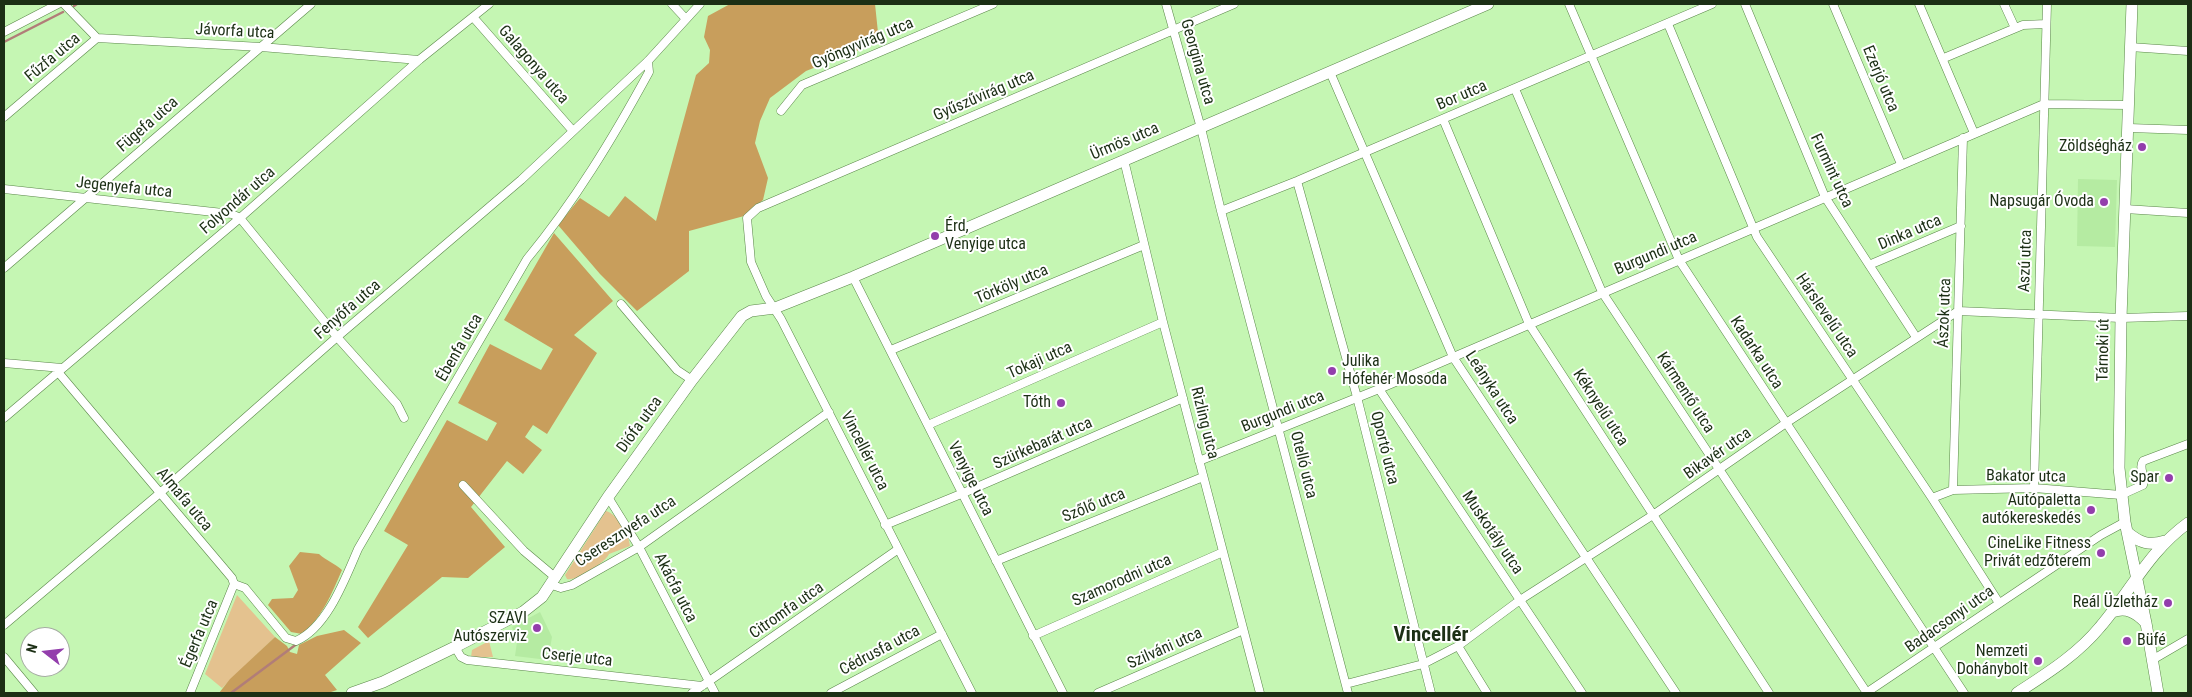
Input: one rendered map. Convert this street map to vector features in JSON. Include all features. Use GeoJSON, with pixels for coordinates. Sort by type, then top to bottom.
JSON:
{"type":"FeatureCollection","features":[{"type":"Feature","properties":{"kind":"street"},"geometry":{"type":"LineString","coordinates":[[4,32],[58,4]]}},
{"type":"Feature","properties":{"kind":"street"},"geometry":{"type":"LineString","coordinates":[[64,4],[96,38]]}},
{"type":"Feature","properties":{"kind":"street","name":"Fügefa utca"},"geometry":{"type":"LineString","coordinates":[[4,268],[311,4]]}},
{"type":"Feature","properties":{"kind":"street","name":"Folyondár utca"},"geometry":{"type":"LineString","coordinates":[[4,418],[240,218],[419,60],[489,4]]}},
{"type":"Feature","properties":{"kind":"street"},"geometry":{"type":"LineString","coordinates":[[672,4],[685,18]]}},
{"type":"Feature","properties":{"kind":"street","name":"Fenyőfa utca"},"geometry":{"type":"LineString","coordinates":[[4,625],[160,494],[337,337],[520,180],[648,61],[685,18],[700,4]]}},
{"type":"Feature","properties":{"kind":"street","name":"Gyöngyvirág utca"},"geometry":{"type":"LineString","coordinates":[[781,111],[802,85],[993,4]]}},
{"type":"Feature","properties":{"kind":"street","name":"Georgina utca"},"geometry":{"type":"LineString","coordinates":[[1166,4],[1201,128]]}},
{"type":"Feature","properties":{"kind":"street","name":"Gyűszűvirág utca"},"geometry":{"type":"LineString","coordinates":[[747,218],[758,208],[1234,4]]}},
{"type":"Feature","properties":{"kind":"street","name":"Ürmös utca"},"geometry":{"type":"LineString","coordinates":[[775,308],[853,277],[1488,4]]}},
{"type":"Feature","properties":{"kind":"street","name":"Kadarka utca"},"geometry":{"type":"LineString","coordinates":[[1569,4],[1679,260],[1964,693]]}},
{"type":"Feature","properties":{"kind":"street","name":"Bor utca"},"geometry":{"type":"LineString","coordinates":[[1221,211],[1297,181],[1712,4]]}},
{"type":"Feature","properties":{"kind":"street","name":"Furmint utca"},"geometry":{"type":"LineString","coordinates":[[1745,4],[1825,197],[1916,337]]}},
{"type":"Feature","properties":{"kind":"street","name":"Ezerjó utca"},"geometry":{"type":"LineString","coordinates":[[1834,4],[1901,164]]}},
{"type":"Feature","properties":{"kind":"street"},"geometry":{"type":"LineString","coordinates":[[1919,4],[1944,58],[1974,133]]}},
{"type":"Feature","properties":{"kind":"street"},"geometry":{"type":"LineString","coordinates":[[2004,4],[2015,28]]}},
{"type":"Feature","properties":{"kind":"street","name":"Aszú utca"},"geometry":{"type":"LineString","coordinates":[[2034,488],[2047,4]]}},
{"type":"Feature","properties":{"kind":"street","name":"Tárnoki út"},"geometry":{"type":"LineString","coordinates":[[2132,4],[2126,209],[2120,318],[2121,495],[2158,693]]}},
{"type":"Feature","properties":{"kind":"street","name":"Galagonya utca"},"geometry":{"type":"LineString","coordinates":[[473,17],[573,131]]}},
{"type":"Feature","properties":{"kind":"street","name":"Hárslevelű utca"},"geometry":{"type":"LineString","coordinates":[[1668,24],[1758,237],[1932,498],[1999,603]]}},
{"type":"Feature","properties":{"kind":"street"},"geometry":{"type":"LineString","coordinates":[[1944,58],[2015,28],[2034,24],[2046,24]]}},
{"type":"Feature","properties":{"kind":"street","name":"Jávorfa utca"},"geometry":{"type":"LineString","coordinates":[[96,38],[261,47],[419,60]]}},
{"type":"Feature","properties":{"kind":"street","name":"Fűzfa utca"},"geometry":{"type":"LineString","coordinates":[[4,117],[96,38]]}},
{"type":"Feature","properties":{"kind":"street"},"geometry":{"type":"LineString","coordinates":[[2130,47],[2188,51]]}},
{"type":"Feature","properties":{"kind":"street","name":"Ébenfa utca"},"geometry":{"type":"LineString","coordinates":[[291,641],[296,641],[312,633],[325,614],[343,584],[358,549],[527,259],[554,227],[609,144],[649,72],[648,61]]}},
{"type":"Feature","properties":{"kind":"street","name":"Leányka utca"},"geometry":{"type":"LineString","coordinates":[[1330,72],[1366,151],[1453,357],[1676,693]]}},
{"type":"Feature","properties":{"kind":"street","name":"Kármentő utca"},"geometry":{"type":"LineString","coordinates":[[1515,89],[1602,292],[1866,693]]}},
{"type":"Feature","properties":{"kind":"street","name":"Burgundi utca"},"geometry":{"type":"LineString","coordinates":[[1200,460],[1357,396],[1379,389],[2044,104],[2129,106]]}},
{"type":"Feature","properties":{"kind":"street","name":"Kéknyelű utca"},"geometry":{"type":"LineString","coordinates":[[1444,119],[1530,324],[1770,693]]}},
{"type":"Feature","properties":{"kind":"street","name":"Otelló utca"},"geometry":{"type":"LineString","coordinates":[[1201,128],[1221,211],[1280,429],[1348,693]]}},
{"type":"Feature","properties":{"kind":"street"},"geometry":{"type":"LineString","coordinates":[[2129,128],[2188,130]]}},
{"type":"Feature","properties":{"kind":"street","name":"Ászok utca"},"geometry":{"type":"LineString","coordinates":[[1953,490],[1963,138]]}},
{"type":"Feature","properties":{"kind":"street","name":"Rizling utca"},"geometry":{"type":"LineString","coordinates":[[1124,160],[1163,322],[1260,693]]}},
{"type":"Feature","properties":{"kind":"street","name":"Oportó utca"},"geometry":{"type":"LineString","coordinates":[[1297,181],[1357,396],[1431,693]]}},
{"type":"Feature","properties":{"kind":"street","name":"Jegenyefa utca"},"geometry":{"type":"LineString","coordinates":[[4,189],[232,214],[240,218]]}},
{"type":"Feature","properties":{"kind":"street"},"geometry":{"type":"LineString","coordinates":[[2126,209],[2188,212]]}},
{"type":"Feature","properties":{"kind":"street"},"geometry":{"type":"LineString","coordinates":[[240,218],[337,337],[397,404],[404,418]]}},
{"type":"Feature","properties":{"kind":"street","name":"Vincellér utca"},"geometry":{"type":"LineString","coordinates":[[747,218],[751,262],[766,296],[775,308],[829,412],[897,550],[972,693]]}},
{"type":"Feature","properties":{"kind":"street","name":"Dinka utca"},"geometry":{"type":"LineString","coordinates":[[1869,265],[1961,226]]}},
{"type":"Feature","properties":{"kind":"street","name":"Törköly utca"},"geometry":{"type":"LineString","coordinates":[[891,350],[1144,245]]}},
{"type":"Feature","properties":{"kind":"street","name":"Venyige utca"},"geometry":{"type":"LineString","coordinates":[[853,277],[1063,693]]}},
{"type":"Feature","properties":{"kind":"street"},"geometry":{"type":"LineString","coordinates":[[621,304],[677,370],[692,380]]}},
{"type":"Feature","properties":{"kind":"street","name":"Diófa utca"},"geometry":{"type":"LineString","coordinates":[[554,581],[608,497],[692,380],[742,316],[751,311],[775,308]]}},
{"type":"Feature","properties":{"kind":"street"},"geometry":{"type":"LineString","coordinates":[[1958,311],[2120,318],[2188,316]]}},
{"type":"Feature","properties":{"kind":"street","name":"Bikavér utca"},"geometry":{"type":"LineString","coordinates":[[1346,684],[1423,664],[1458,646],[1520,600],[1653,515],[1786,423],[1958,311]]}},
{"type":"Feature","properties":{"kind":"street","name":"Tokaji utca"},"geometry":{"type":"LineString","coordinates":[[928,426],[1163,322]]}},
{"type":"Feature","properties":{"kind":"street"},"geometry":{"type":"LineString","coordinates":[[4,362],[60,370]]}},
{"type":"Feature","properties":{"kind":"street","name":"Almafa utca"},"geometry":{"type":"LineString","coordinates":[[60,370],[160,494],[232,578],[234,584],[245,588],[286,638],[291,641]]}},
{"type":"Feature","properties":{"kind":"street","name":"Muskotály utca"},"geometry":{"type":"LineString","coordinates":[[1379,389],[1582,693]]}},
{"type":"Feature","properties":{"kind":"street","name":"Szürkebarát utca"},"geometry":{"type":"LineString","coordinates":[[885,525],[1183,398]]}},
{"type":"Feature","properties":{"kind":"street","name":"Cseresznyefa utca"},"geometry":{"type":"LineString","coordinates":[[554,581],[561,588],[572,585],[639,547],[829,412]]}},
{"type":"Feature","properties":{"kind":"street"},"geometry":{"type":"LineString","coordinates":[[2121,495],[2143,484],[2141,464],[2144,460],[2188,444]]}},
{"type":"Feature","properties":{"kind":"street","name":"Szőlő utca"},"geometry":{"type":"LineString","coordinates":[[996,561],[1203,477]]}},
{"type":"Feature","properties":{"kind":"street"},"geometry":{"type":"LineString","coordinates":[[352,693],[383,682],[523,612],[542,597],[554,581],[463,485]]}},
{"type":"Feature","properties":{"kind":"street","name":"Bakator utca"},"geometry":{"type":"LineString","coordinates":[[1932,498],[1953,490],[2034,488],[2121,495]]}},
{"type":"Feature","properties":{"kind":"street","name":"Akácfa utca"},"geometry":{"type":"LineString","coordinates":[[608,497],[639,547],[705,684],[715,693]]}},
{"type":"Feature","properties":{"kind":"street"},"geometry":{"type":"LineString","coordinates":[[2017,693],[2078,650],[2112,612],[2136,577],[2167,540],[2188,523]]}},
{"type":"Feature","properties":{"kind":"street"},"geometry":{"type":"LineString","coordinates":[[2126,527],[2142,543],[2151,544],[2167,540]]}},
{"type":"Feature","properties":{"kind":"street","name":"Badacsonyi utca"},"geometry":{"type":"LineString","coordinates":[[1866,693],[1999,603],[2126,527]]}},
{"type":"Feature","properties":{"kind":"street","name":"Citromfa utca"},"geometry":{"type":"LineString","coordinates":[[692,693],[897,550]]}},
{"type":"Feature","properties":{"kind":"street","name":"Szamorodni utca"},"geometry":{"type":"LineString","coordinates":[[1033,636],[1223,552]]}},
{"type":"Feature","properties":{"kind":"street","name":"Égerfa utca"},"geometry":{"type":"LineString","coordinates":[[190,693],[234,584]]}},
{"type":"Feature","properties":{"kind":"street"},"geometry":{"type":"LineString","coordinates":[[2112,612],[2120,609],[2129,611],[2140,616],[2146,623]]}},
{"type":"Feature","properties":{"kind":"street","name":"Szilváni utca"},"geometry":{"type":"LineString","coordinates":[[1098,693],[1243,630]]}},
{"type":"Feature","properties":{"kind":"street","name":"Cédrusfa utca"},"geometry":{"type":"LineString","coordinates":[[831,693],[942,634]]}},
{"type":"Feature","properties":{"kind":"street"},"geometry":{"type":"LineString","coordinates":[[2152,660],[2188,640]]}},
{"type":"Feature","properties":{"kind":"street"},"geometry":{"type":"LineString","coordinates":[[1458,646],[1487,693]]}},
{"type":"Feature","properties":{"kind":"street","name":"Cserje utca"},"geometry":{"type":"LineString","coordinates":[[455,647],[462,657],[467,660],[705,684]]}},
{"type":"Feature","properties":{"kind":"street"},"geometry":{"type":"LineString","coordinates":[[4,657],[34,693]]}},
{"type":"Feature","properties":{"kind":"shaded area"},"geometry":{"type":"Polygon","coordinates":[[[730,4],[875,4],[879,42],[806,71],[770,98],[760,121],[755,143],[768,178],[763,200],[744,216],[689,231],[689,271],[637,311],[600,274],[558,225],[580,198],[609,217],[625,196],[656,221],[696,75],[709,63],[710,50],[704,37],[708,16],[730,4]]]}},
{"type":"Feature","properties":{"kind":"shaded area"},"geometry":{"type":"Polygon","coordinates":[[[2078,179],[2117,180],[2115,247],[2077,246],[2078,179]]]}},
{"type":"Feature","properties":{"kind":"shaded area"},"geometry":{"type":"Polygon","coordinates":[[[554,233],[613,301],[574,335],[597,353],[547,434],[533,425],[525,437],[542,450],[523,474],[507,461],[471,507],[505,547],[468,578],[442,577],[368,638],[358,627],[408,545],[384,531],[447,420],[487,441],[497,423],[458,403],[490,344],[541,370],[553,349],[504,320],[554,233]]]}},
{"type":"Feature","properties":{"kind":"shaded area"},"geometry":{"type":"Polygon","coordinates":[[[606,511],[614,516],[622,525],[630,546],[609,554],[602,562],[583,575],[567,579],[565,575],[606,511]]]}},
{"type":"Feature","properties":{"kind":"shaded area"},"geometry":{"type":"Polygon","coordinates":[[[300,552],[319,554],[342,570],[321,613],[302,634],[291,632],[268,605],[272,599],[293,598],[298,590],[289,566],[300,552]]]}},
{"type":"Feature","properties":{"kind":"shaded area"},"geometry":{"type":"Polygon","coordinates":[[[237,595],[275,637],[222,688],[205,674],[237,595]]]}},
{"type":"Feature","properties":{"kind":"shaded area"},"geometry":{"type":"Polygon","coordinates":[[[540,612],[552,637],[548,660],[515,656],[517,642],[512,627],[540,612]]]}},
{"type":"Feature","properties":{"kind":"shaded area"},"geometry":{"type":"Polygon","coordinates":[[[344,630],[361,643],[325,675],[337,690],[328,693],[219,693],[230,679],[275,637],[287,646],[290,652],[297,654],[299,645],[317,636],[344,630]]]}},
{"type":"Feature","properties":{"kind":"shaded area"},"geometry":{"type":"Polygon","coordinates":[[[489,641],[493,657],[471,657],[472,650],[489,641]]]}},
{"type":"Feature","properties":{"kind":"waterway"},"geometry":{"type":"LineString","coordinates":[[4,42],[63,12]]}},
{"type":"Feature","properties":{"kind":"waterway"},"geometry":{"type":"LineString","coordinates":[[231,693],[298,643]]}},
{"type":"Feature","properties":{"kind":"place","name":"Zöldségház"},"geometry":{"type":"Point","coordinates":[2142,147]}},
{"type":"Feature","properties":{"kind":"place","name":"Napsugár Óvoda"},"geometry":{"type":"Point","coordinates":[2104,202]}},
{"type":"Feature","properties":{"kind":"place","name":"Érd, Venyige utca"},"geometry":{"type":"Point","coordinates":[935,236]}},
{"type":"Feature","properties":{"kind":"place","name":"Julika Hófehér Mosoda"},"geometry":{"type":"Point","coordinates":[1332,371]}},
{"type":"Feature","properties":{"kind":"place","name":"Tóth"},"geometry":{"type":"Point","coordinates":[1061,403]}},
{"type":"Feature","properties":{"kind":"place","name":"Spar"},"geometry":{"type":"Point","coordinates":[2169,478]}},
{"type":"Feature","properties":{"kind":"place","name":"Autópaletta autókereskedés"},"geometry":{"type":"Point","coordinates":[2091,510]}},
{"type":"Feature","properties":{"kind":"place","name":"CineLike Fitness Privát edzőterem"},"geometry":{"type":"Point","coordinates":[2101,553]}},
{"type":"Feature","properties":{"kind":"place","name":"Reál Üzletház"},"geometry":{"type":"Point","coordinates":[2168,603]}},
{"type":"Feature","properties":{"kind":"place","name":"SZAVI Autószerviz"},"geometry":{"type":"Point","coordinates":[537,628]}},
{"type":"Feature","properties":{"kind":"place","name":"Büfé"},"geometry":{"type":"Point","coordinates":[2127,641]}},
{"type":"Feature","properties":{"kind":"place","name":"Nemzeti Dohánybolt"},"geometry":{"type":"Point","coordinates":[2038,661]}},
{"type":"Feature","properties":{"kind":"district","name":"Vincellér"},"geometry":{"type":"Point","coordinates":[1431,636]}}]}
